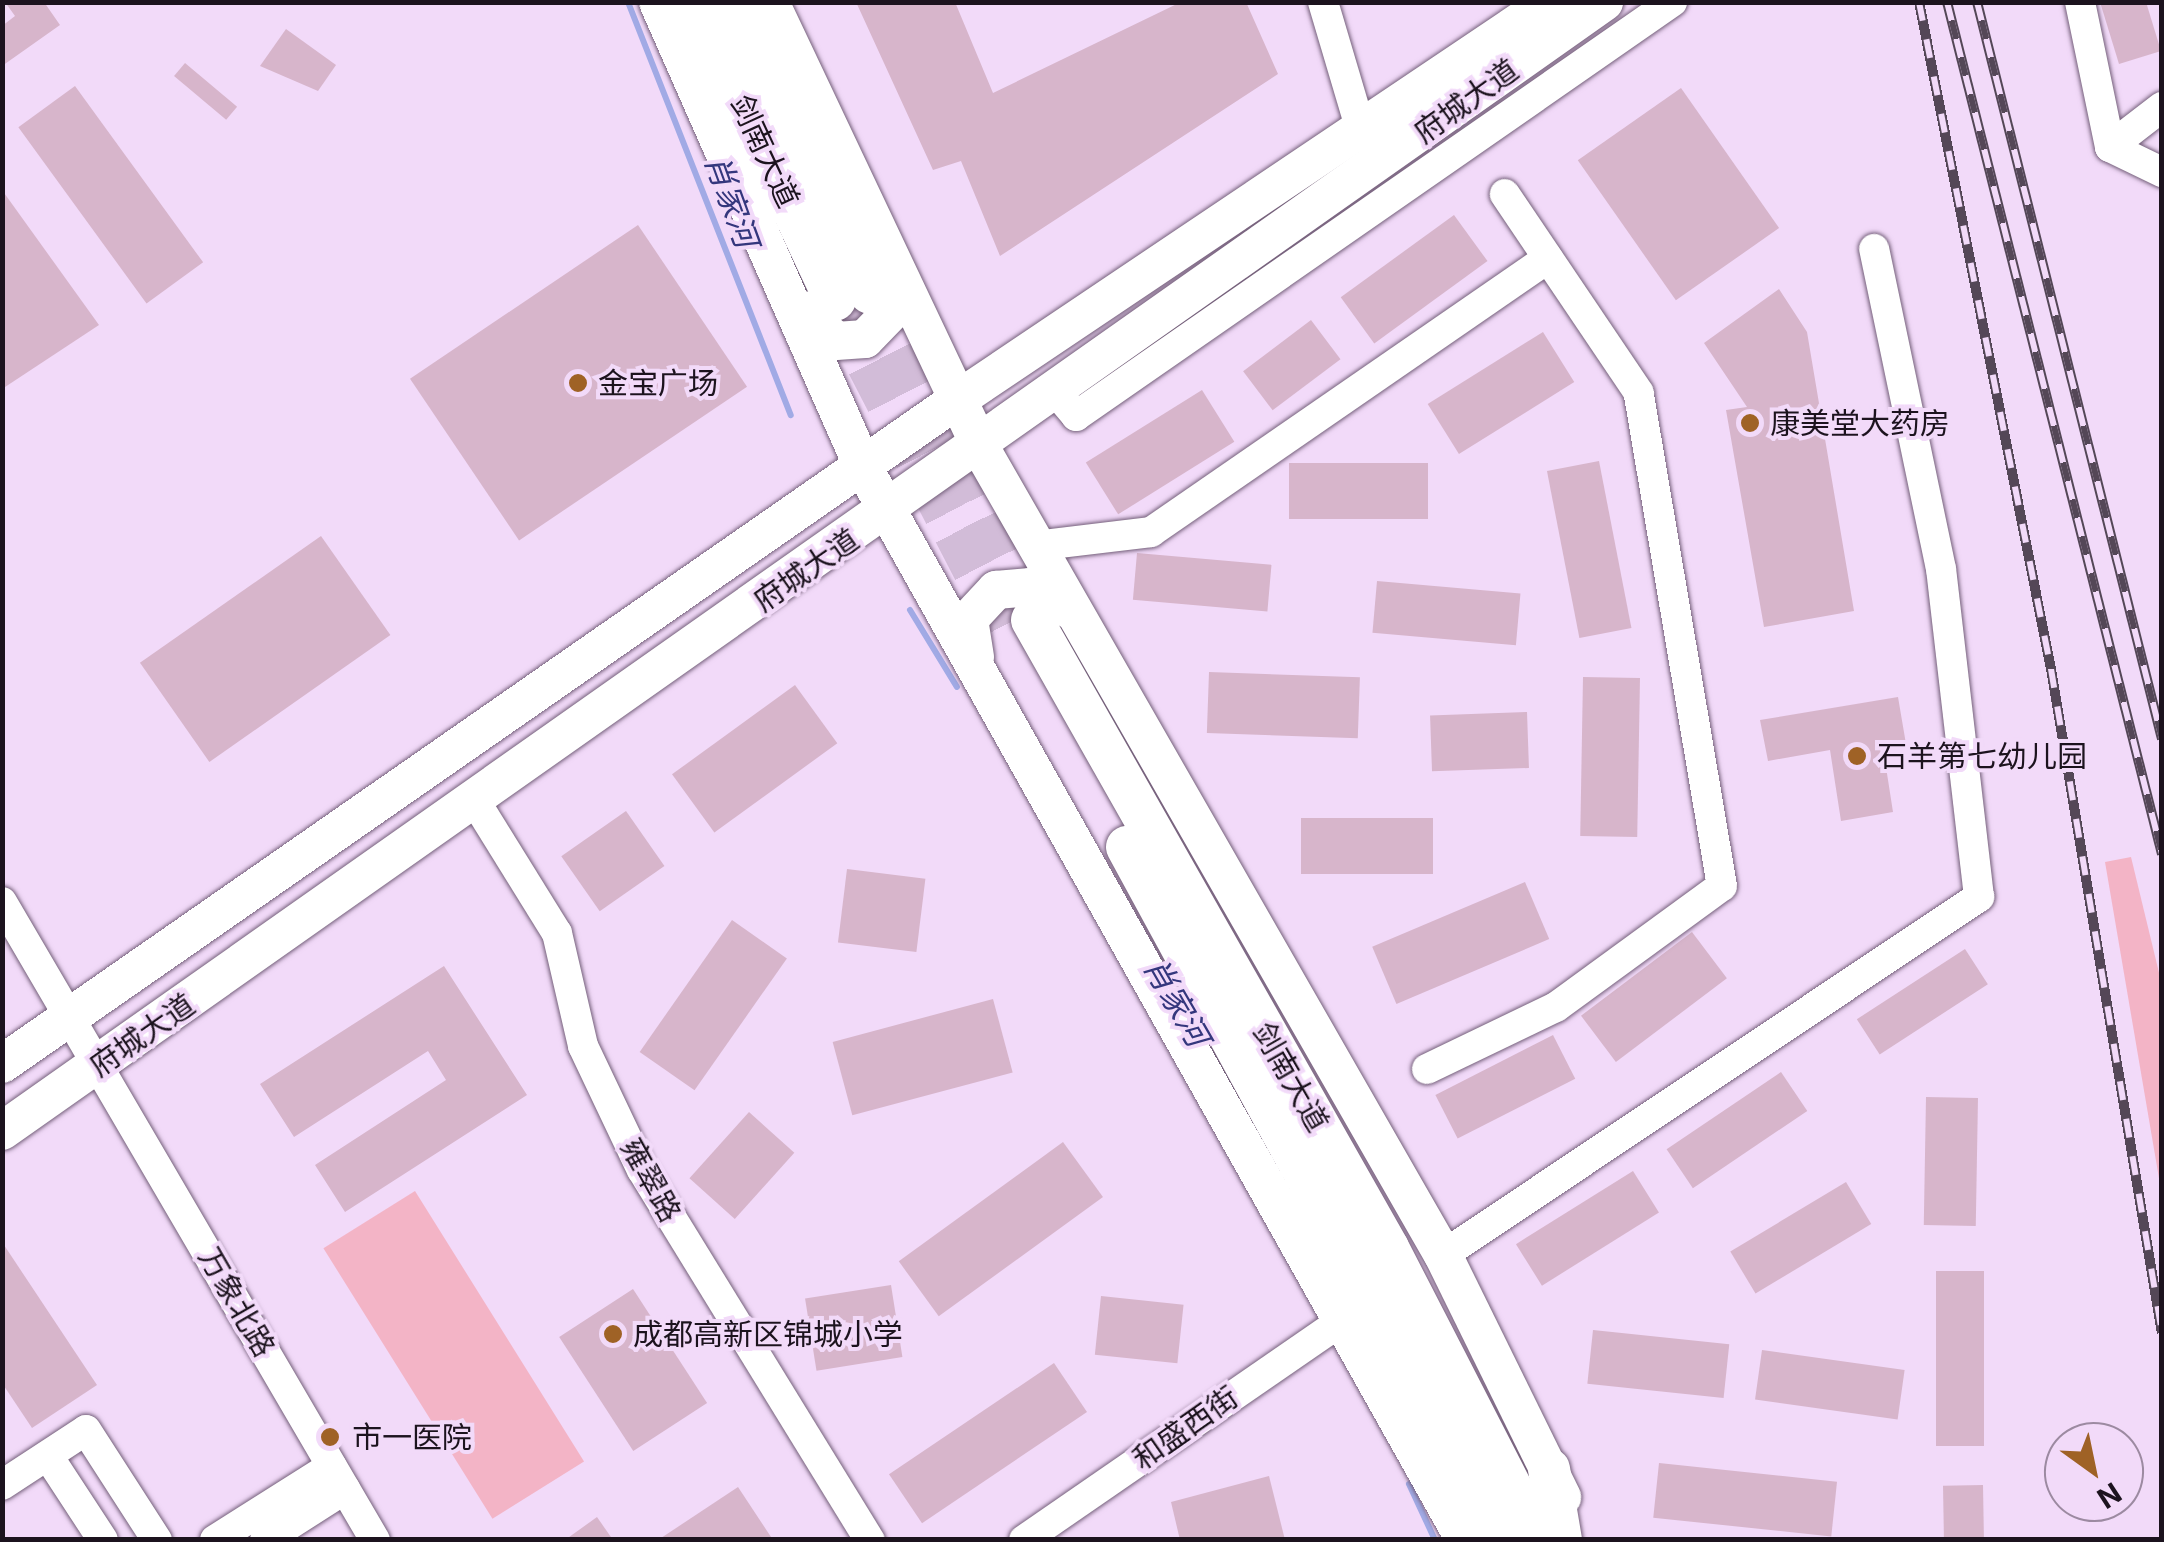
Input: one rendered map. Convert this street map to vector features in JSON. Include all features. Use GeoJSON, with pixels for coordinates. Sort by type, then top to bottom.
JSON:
{"type":"FeatureCollection","features":[{"type":"Feature","properties":{"kind":"highway","name":"剑南大道"},"geometry":{"type":"LineString","coordinates":[[696,2],[852,296],[730,2]]}},
{"type":"Feature","properties":{"kind":"highway","name":"剑南大道"},"geometry":{"type":"LineString","coordinates":[[1038,624],[1504,1540]]}},
{"type":"Feature","properties":{"kind":"highway","name":"剑南大道"},"geometry":{"type":"LineString","coordinates":[[1038,624],[1388,1248],[1538,1540]]}},
{"type":"Feature","properties":{"kind":"highway"},"geometry":{"type":"LineString","coordinates":[[1549,1469],[1561,1540]]}},
{"type":"Feature","properties":{"kind":"main road"},"geometry":{"type":"LineString","coordinates":[[658,2],[864,468],[1347,1318],[1465,1540]]}},
{"type":"Feature","properties":{"kind":"main road"},"geometry":{"type":"LineString","coordinates":[[770,2],[957,400],[1034,546],[1038,624]]}},
{"type":"Feature","properties":{"kind":"main road","name":"府城大道"},"geometry":{"type":"LineString","coordinates":[[2,1064],[957,400],[1362,134],[1549,2]]}},
{"type":"Feature","properties":{"kind":"main road","name":"府城大道"},"geometry":{"type":"LineString","coordinates":[[2,1130],[888,512],[1604,2]]}},
{"type":"Feature","properties":{"kind":"main road"},"geometry":{"type":"LineString","coordinates":[[786,288],[836,341],[865,339],[892,312],[884,242]]}},
{"type":"Feature","properties":{"kind":"main road"},"geometry":{"type":"LineString","coordinates":[[979,672],[969,619],[996,590],[1031,587],[1038,624],[1443,1255],[1581,1540]]}},
{"type":"Feature","properties":{"kind":"street"},"geometry":{"type":"LineString","coordinates":[[1323,2],[1362,134]]}},
{"type":"Feature","properties":{"kind":"street"},"geometry":{"type":"LineString","coordinates":[[1056,393],[1076,416],[1672,2]]}},
{"type":"Feature","properties":{"kind":"street"},"geometry":{"type":"LineString","coordinates":[[2080,2],[2110,147]]}},
{"type":"Feature","properties":{"kind":"street"},"geometry":{"type":"LineString","coordinates":[[2110,147],[2162,108]]}},
{"type":"Feature","properties":{"kind":"street"},"geometry":{"type":"LineString","coordinates":[[2110,147],[2162,172]]}},
{"type":"Feature","properties":{"kind":"street"},"geometry":{"type":"LineString","coordinates":[[1427,1070],[1556,1007],[1722,886],[1639,393],[1505,194]]}},
{"type":"Feature","properties":{"kind":"street"},"geometry":{"type":"LineString","coordinates":[[1443,1255],[1978,898],[1942,569],[1874,249]]}},
{"type":"Feature","properties":{"kind":"street"},"geometry":{"type":"LineString","coordinates":[[1034,546],[1151,532],[1548,258]]}},
{"type":"Feature","properties":{"kind":"street","name":"雍翠路"},"geometry":{"type":"LineString","coordinates":[[475,801],[557,932],[583,1046],[642,1170],[870,1540]]}},
{"type":"Feature","properties":{"kind":"street","name":"万象北路"},"geometry":{"type":"LineString","coordinates":[[2,902],[375,1540]]}},
{"type":"Feature","properties":{"kind":"street","name":"和盛西街"},"geometry":{"type":"LineString","coordinates":[[1024,1540],[1347,1318]]}},
{"type":"Feature","properties":{"kind":"street"},"geometry":{"type":"LineString","coordinates":[[2,1485],[86,1430],[147,1538]]}},
{"type":"Feature","properties":{"kind":"street"},"geometry":{"type":"LineString","coordinates":[[48,1456],[103,1540]]}},
{"type":"Feature","properties":{"kind":"street"},"geometry":{"type":"LineString","coordinates":[[215,1540],[338,1478]]}},
{"type":"Feature","properties":{"kind":"street"},"geometry":{"type":"LineString","coordinates":[[265,1540],[338,1478]]}},
{"type":"Feature","properties":{"kind":"shaded area"},"geometry":{"type":"Polygon","coordinates":[[[2131,857],[2161,981],[2161,1190],[2105,862],[2131,857]]]}},
{"type":"Feature","properties":{"kind":"shaded area"},"geometry":{"type":"Polygon","coordinates":[[[415,1191],[584,1462],[492,1519],[323,1248],[415,1191]]]}},
{"type":"Feature","properties":{"kind":"building"},"geometry":{"type":"Polygon","coordinates":[[[5,2],[44,2],[60,25],[2,66],[2,26],[15,16],[5,2]]]}},
{"type":"Feature","properties":{"kind":"building"},"geometry":{"type":"Polygon","coordinates":[[[856,2],[955,2],[993,93],[1181,2],[1246,2],[1278,74],[1000,256],[961,161],[933,170],[856,2]]]}},
{"type":"Feature","properties":{"kind":"building"},"geometry":{"type":"Polygon","coordinates":[[[2100,2],[2146,2],[2161,51],[2119,64],[2100,2]]]}},
{"type":"Feature","properties":{"kind":"building"},"geometry":{"type":"Polygon","coordinates":[[[286,29],[336,65],[318,91],[260,66],[286,29]]]}},
{"type":"Feature","properties":{"kind":"building"},"geometry":{"type":"Polygon","coordinates":[[[185,63],[237,107],[226,120],[174,76],[185,63]]]}},
{"type":"Feature","properties":{"kind":"building"},"geometry":{"type":"Polygon","coordinates":[[[75,86],[203,262],[147,304],[18,127],[75,86]]]}},
{"type":"Feature","properties":{"kind":"building"},"geometry":{"type":"Polygon","coordinates":[[[1681,88],[1779,228],[1676,300],[1578,160],[1681,88]]]}},
{"type":"Feature","properties":{"kind":"building"},"geometry":{"type":"Polygon","coordinates":[[[2,190],[99,325],[2,389],[2,190]]]}},
{"type":"Feature","properties":{"kind":"building"},"geometry":{"type":"Polygon","coordinates":[[[1454,215],[1488,261],[1374,343],[1341,297],[1454,215]]]}},
{"type":"Feature","properties":{"kind":"building","name":"金宝广场"},"geometry":{"type":"Polygon","coordinates":[[[638,225],[747,387],[519,540],[410,379],[638,225]]]}},
{"type":"Feature","properties":{"kind":"building"},"geometry":{"type":"Polygon","coordinates":[[[1779,289],[1807,332],[1854,611],[1764,627],[1726,410],[1747,407],[1704,343],[1779,289]]]}},
{"type":"Feature","properties":{"kind":"building"},"geometry":{"type":"Polygon","coordinates":[[[1311,320],[1340,359],[1273,410],[1243,371],[1311,320]]]}},
{"type":"Feature","properties":{"kind":"building"},"geometry":{"type":"Polygon","coordinates":[[[1543,332],[1574,382],[1459,454],[1428,404],[1543,332]]]}},
{"type":"Feature","properties":{"kind":"building"},"geometry":{"type":"Polygon","coordinates":[[[1202,390],[1234,442],[1118,514],[1086,463],[1202,390]]]}},
{"type":"Feature","properties":{"kind":"building"},"geometry":{"type":"Polygon","coordinates":[[[1599,461],[1631,628],[1579,638],[1547,471],[1599,461]]]}},
{"type":"Feature","properties":{"kind":"building"},"geometry":{"type":"Polygon","coordinates":[[[1289,463],[1428,463],[1428,519],[1289,519],[1289,463]]]}},
{"type":"Feature","properties":{"kind":"building"},"geometry":{"type":"Polygon","coordinates":[[[321,536],[390,635],[209,762],[140,663],[321,536]]]}},
{"type":"Feature","properties":{"kind":"building"},"geometry":{"type":"Polygon","coordinates":[[[1137,553],[1271,565],[1267,612],[1133,600],[1137,553]]]}},
{"type":"Feature","properties":{"kind":"building"},"geometry":{"type":"Polygon","coordinates":[[[1377,581],[1520,594],[1516,645],[1372,633],[1377,581]]]}},
{"type":"Feature","properties":{"kind":"building"},"geometry":{"type":"Polygon","coordinates":[[[1209,672],[1360,677],[1358,738],[1207,733],[1209,672]]]}},
{"type":"Feature","properties":{"kind":"building"},"geometry":{"type":"Polygon","coordinates":[[[1583,677],[1640,678],[1637,837],[1580,836],[1583,677]]]}},
{"type":"Feature","properties":{"kind":"building"},"geometry":{"type":"Polygon","coordinates":[[[795,685],[837,743],[714,833],[672,774],[795,685]]]}},
{"type":"Feature","properties":{"kind":"building","name":"石羊第七幼儿园"},"geometry":{"type":"Polygon","coordinates":[[[1898,697],[1906,744],[1883,748],[1893,812],[1841,821],[1830,750],[1768,761],[1760,720],[1898,697]]]}},
{"type":"Feature","properties":{"kind":"building"},"geometry":{"type":"Polygon","coordinates":[[[1527,712],[1529,768],[1432,771],[1430,715],[1527,712]]]}},
{"type":"Feature","properties":{"kind":"building"},"geometry":{"type":"Polygon","coordinates":[[[626,811],[664,866],[600,911],[561,856],[626,811]]]}},
{"type":"Feature","properties":{"kind":"building"},"geometry":{"type":"Polygon","coordinates":[[[1301,818],[1433,818],[1433,874],[1301,874],[1301,818]]]}},
{"type":"Feature","properties":{"kind":"building"},"geometry":{"type":"Polygon","coordinates":[[[847,869],[925,879],[916,952],[838,942],[847,869]]]}},
{"type":"Feature","properties":{"kind":"building"},"geometry":{"type":"Polygon","coordinates":[[[1525,882],[1549,939],[1396,1004],[1372,947],[1525,882]]]}},
{"type":"Feature","properties":{"kind":"building"},"geometry":{"type":"Polygon","coordinates":[[[732,920],[787,958],[695,1090],[640,1052],[732,920]]]}},
{"type":"Feature","properties":{"kind":"building"},"geometry":{"type":"Polygon","coordinates":[[[1692,932],[1727,978],[1616,1062],[1581,1016],[1692,932]]]}},
{"type":"Feature","properties":{"kind":"building"},"geometry":{"type":"Polygon","coordinates":[[[1965,949],[1988,984],[1880,1054],[1857,1019],[1965,949]]]}},
{"type":"Feature","properties":{"kind":"building"},"geometry":{"type":"Polygon","coordinates":[[[444,966],[527,1095],[345,1212],[315,1165],[446,1080],[428,1051],[294,1137],[260,1084],[444,966]]]}},
{"type":"Feature","properties":{"kind":"building"},"geometry":{"type":"Polygon","coordinates":[[[993,999],[1013,1072],[852,1115],[833,1042],[993,999]]]}},
{"type":"Feature","properties":{"kind":"building"},"geometry":{"type":"Polygon","coordinates":[[[1553,1035],[1575,1079],[1458,1139],[1435,1095],[1553,1035]]]}},
{"type":"Feature","properties":{"kind":"building"},"geometry":{"type":"Polygon","coordinates":[[[1781,1072],[1807,1111],[1693,1188],[1667,1149],[1781,1072]]]}},
{"type":"Feature","properties":{"kind":"building"},"geometry":{"type":"Polygon","coordinates":[[[1926,1097],[1978,1098],[1976,1226],[1924,1225],[1926,1097]]]}},
{"type":"Feature","properties":{"kind":"building"},"geometry":{"type":"Polygon","coordinates":[[[749,1112],[794,1153],[735,1219],[689,1178],[749,1112]]]}},
{"type":"Feature","properties":{"kind":"building"},"geometry":{"type":"Polygon","coordinates":[[[1063,1142],[1103,1197],[939,1316],[899,1261],[1063,1142]]]}},
{"type":"Feature","properties":{"kind":"building"},"geometry":{"type":"Polygon","coordinates":[[[1633,1171],[1659,1213],[1542,1286],[1516,1244],[1633,1171]]]}},
{"type":"Feature","properties":{"kind":"building"},"geometry":{"type":"Polygon","coordinates":[[[1846,1182],[1871,1224],[1756,1294],[1730,1252],[1846,1182]]]}},
{"type":"Feature","properties":{"kind":"building"},"geometry":{"type":"Polygon","coordinates":[[[2,1242],[97,1385],[32,1428],[2,1383],[2,1242]]]}},
{"type":"Feature","properties":{"kind":"building"},"geometry":{"type":"Polygon","coordinates":[[[1936,1271],[1984,1271],[1984,1446],[1936,1446],[1936,1271]]]}},
{"type":"Feature","properties":{"kind":"building"},"geometry":{"type":"Polygon","coordinates":[[[891,1285],[902,1357],[816,1371],[805,1299],[891,1285]]]}},
{"type":"Feature","properties":{"kind":"building"},"geometry":{"type":"Polygon","coordinates":[[[633,1289],[707,1403],[633,1451],[559,1337],[633,1289]]]}},
{"type":"Feature","properties":{"kind":"building"},"geometry":{"type":"Polygon","coordinates":[[[1101,1296],[1184,1305],[1177,1363],[1095,1355],[1101,1296]]]}},
{"type":"Feature","properties":{"kind":"building"},"geometry":{"type":"Polygon","coordinates":[[[1593,1330],[1729,1344],[1724,1398],[1587,1384],[1593,1330]]]}},
{"type":"Feature","properties":{"kind":"building"},"geometry":{"type":"Polygon","coordinates":[[[1762,1350],[1905,1370],[1898,1420],[1755,1400],[1762,1350]]]}},
{"type":"Feature","properties":{"kind":"building"},"geometry":{"type":"Polygon","coordinates":[[[1054,1363],[1087,1412],[922,1523],[889,1474],[1054,1363]]]}},
{"type":"Feature","properties":{"kind":"building"},"geometry":{"type":"Polygon","coordinates":[[[1659,1463],[1837,1482],[1831,1536],[1653,1518],[1659,1463]]]}},
{"type":"Feature","properties":{"kind":"building"},"geometry":{"type":"Polygon","coordinates":[[[1269,1476],[1285,1540],[1180,1540],[1171,1502],[1269,1476]]]}},
{"type":"Feature","properties":{"kind":"building"},"geometry":{"type":"Polygon","coordinates":[[[1983,1485],[1984,1540],[1944,1540],[1943,1486],[1983,1485]]]}},
{"type":"Feature","properties":{"kind":"building"},"geometry":{"type":"Polygon","coordinates":[[[738,1487],[773,1540],[658,1540],[738,1487]]]}},
{"type":"Feature","properties":{"kind":"building"},"geometry":{"type":"Polygon","coordinates":[[[597,1517],[613,1540],[565,1540],[597,1517]]]}},
{"type":"Feature","properties":{"kind":"waterway","name":"肖家河"},"geometry":{"type":"LineString","coordinates":[[628,2],[791,415]]}},
{"type":"Feature","properties":{"kind":"waterway","name":"肖家河"},"geometry":{"type":"LineString","coordinates":[[910,610],[957,687]]}},
{"type":"Feature","properties":{"kind":"waterway","name":"肖家河"},"geometry":{"type":"LineString","coordinates":[[1409,1484],[1435,1540]]}},
{"type":"Feature","properties":{"kind":"tunnel"},"geometry":{"type":"LineString","coordinates":[[870,293],[1025,606]]}},
{"type":"Feature","properties":{"kind":"tunnel"},"geometry":{"type":"LineString","coordinates":[[839,309],[1011,642]]}},
{"type":"Feature","properties":{"kind":"railway"},"geometry":{"type":"LineString","coordinates":[[1919,2],[2051,669],[2162,1333]]}},
{"type":"Feature","properties":{"kind":"railway"},"geometry":{"type":"LineString","coordinates":[[1947,2],[2162,854]]}},
{"type":"Feature","properties":{"kind":"railway"},"geometry":{"type":"LineString","coordinates":[[1977,2],[2162,739]]}},
{"type":"Feature","properties":{"kind":"place","name":"金宝广场"},"geometry":{"type":"Point","coordinates":[578,383]}},
{"type":"Feature","properties":{"kind":"place","name":"康美堂大药房"},"geometry":{"type":"Point","coordinates":[1750,423]}},
{"type":"Feature","properties":{"kind":"place","name":"石羊第七幼儿园"},"geometry":{"type":"Point","coordinates":[1857,756]}},
{"type":"Feature","properties":{"kind":"place","name":"成都高新区锦城小学"},"geometry":{"type":"Point","coordinates":[613,1334]}},
{"type":"Feature","properties":{"kind":"place","name":"市一医院"},"geometry":{"type":"Point","coordinates":[330,1437]}}]}
